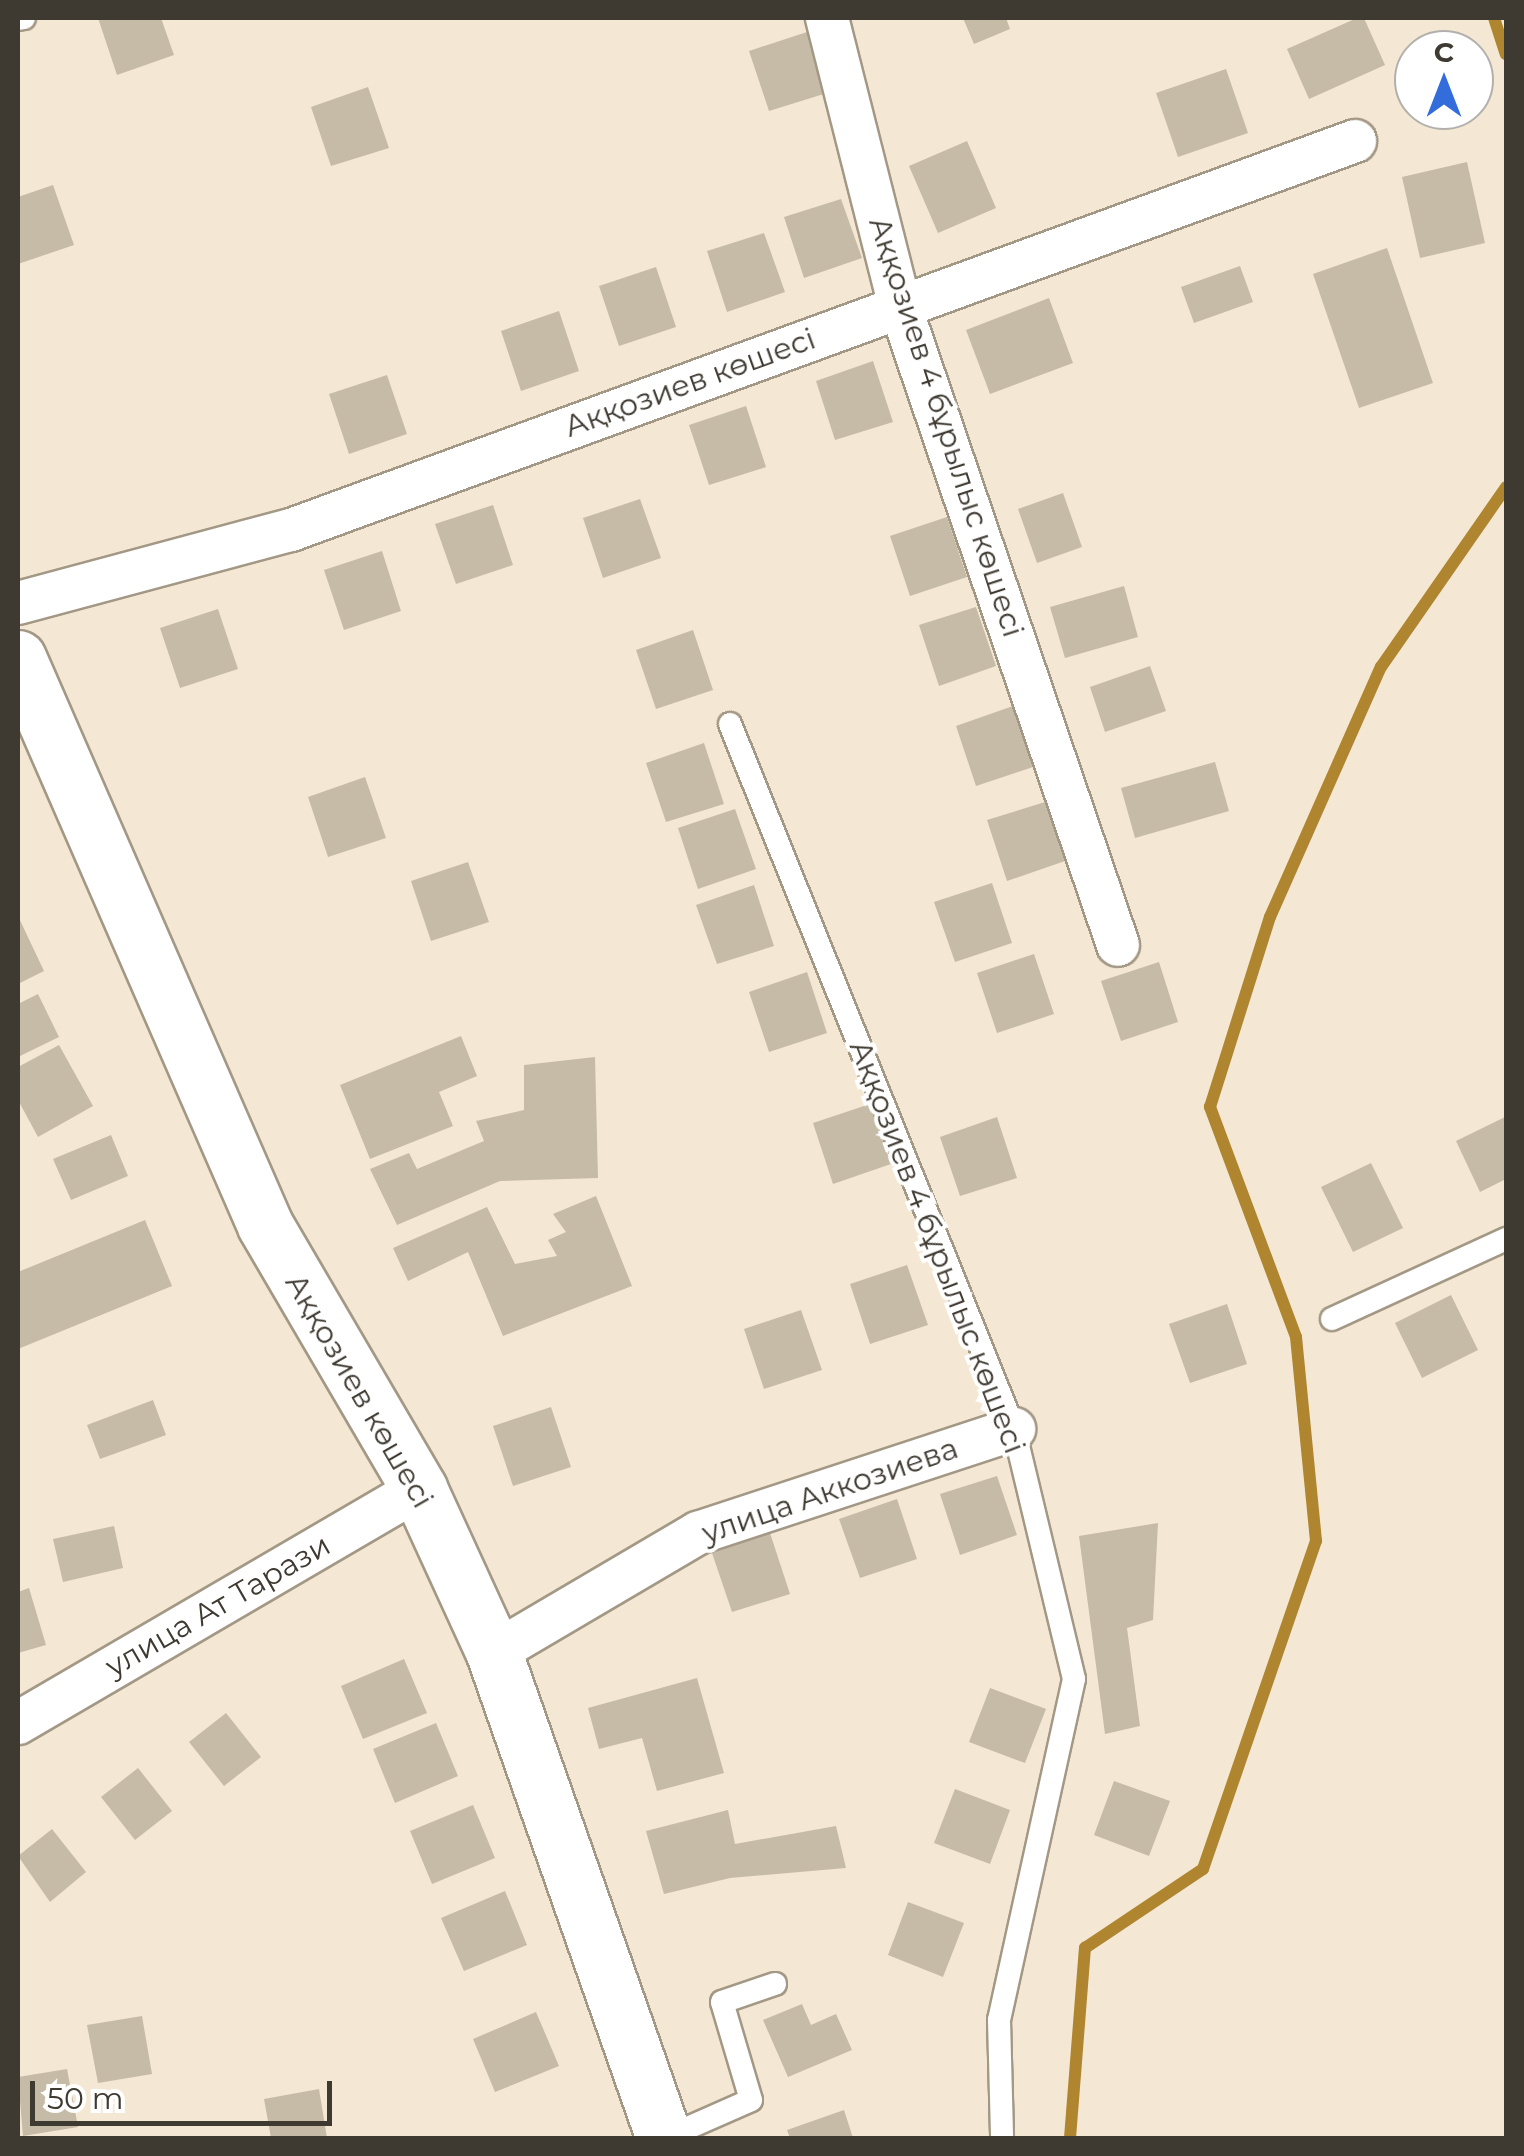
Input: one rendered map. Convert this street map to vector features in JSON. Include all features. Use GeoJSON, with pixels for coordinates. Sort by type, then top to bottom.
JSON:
{"type":"FeatureCollection","features":[{"type":"Feature","properties":{"kind":"main road","name":"Аққозиев көшесі"},"geometry":{"type":"LineString","coordinates":[[22,681],[265,1225],[418,1489],[494,1653],[664,2138]]}},
{"type":"Feature","properties":{"kind":"street","name":"Аққозиев 4 бұрылыс көшесі"},"geometry":{"type":"LineString","coordinates":[[827,18],[900,306],[1118,945]]}},
{"type":"Feature","properties":{"kind":"street","name":"Аққозиев көшесі"},"geometry":{"type":"LineString","coordinates":[[18,603],[292,530],[1355,141]]}},
{"type":"Feature","properties":{"kind":"street","name":"улица Аккозиева"},"geometry":{"type":"LineString","coordinates":[[494,1653],[698,1533],[1014,1429]]}},
{"type":"Feature","properties":{"kind":"street","name":"улица Ат Тарази"},"geometry":{"type":"LineString","coordinates":[[18,1723],[418,1489]]}},
{"type":"Feature","properties":{"kind":"lane","name":"Аққозиев 4 бұрылыс көшесі"},"geometry":{"type":"LineString","coordinates":[[730,724],[1014,1429],[1074,1679],[998,2020],[1002,2138]]}},
{"type":"Feature","properties":{"kind":"lane"},"geometry":{"type":"LineString","coordinates":[[1332,1319],[1506,1238]]}},
{"type":"Feature","properties":{"kind":"lane"},"geometry":{"type":"LineString","coordinates":[[664,2138],[751,2100],[722,2002],[775,1984]]}},
{"type":"Feature","properties":{"kind":"building"},"geometry":{"type":"Polygon","coordinates":[[[98,18],[161,18],[174,55],[117,75],[98,18]]]}},
{"type":"Feature","properties":{"kind":"building"},"geometry":{"type":"Polygon","coordinates":[[[963,18],[1006,18],[1010,29],[974,44],[963,18]]]}},
{"type":"Feature","properties":{"kind":"building"},"geometry":{"type":"Polygon","coordinates":[[[1364,18],[1385,65],[1309,99],[1287,49],[1364,18]]]}},
{"type":"Feature","properties":{"kind":"building"},"geometry":{"type":"Polygon","coordinates":[[[807,32],[827,93],[769,111],[749,51],[807,32]]]}},
{"type":"Feature","properties":{"kind":"building"},"geometry":{"type":"Polygon","coordinates":[[[1226,69],[1248,133],[1178,157],[1156,93],[1226,69]]]}},
{"type":"Feature","properties":{"kind":"building"},"geometry":{"type":"Polygon","coordinates":[[[368,87],[389,148],[331,166],[311,107],[368,87]]]}},
{"type":"Feature","properties":{"kind":"building"},"geometry":{"type":"Polygon","coordinates":[[[967,141],[996,208],[938,233],[909,166],[967,141]]]}},
{"type":"Feature","properties":{"kind":"building"},"geometry":{"type":"Polygon","coordinates":[[[1467,162],[1485,243],[1420,258],[1402,177],[1467,162]]]}},
{"type":"Feature","properties":{"kind":"building"},"geometry":{"type":"Polygon","coordinates":[[[53,185],[74,245],[18,264],[18,197],[53,185]]]}},
{"type":"Feature","properties":{"kind":"building"},"geometry":{"type":"Polygon","coordinates":[[[841,199],[862,258],[804,278],[784,217],[841,199]]]}},
{"type":"Feature","properties":{"kind":"building"},"geometry":{"type":"Polygon","coordinates":[[[764,233],[785,292],[727,312],[707,251],[764,233]]]}},
{"type":"Feature","properties":{"kind":"building"},"geometry":{"type":"Polygon","coordinates":[[[1387,248],[1433,383],[1359,408],[1313,274],[1387,248]]]}},
{"type":"Feature","properties":{"kind":"building"},"geometry":{"type":"Polygon","coordinates":[[[1240,266],[1253,302],[1194,323],[1181,287],[1240,266]]]}},
{"type":"Feature","properties":{"kind":"building"},"geometry":{"type":"Polygon","coordinates":[[[656,267],[676,327],[619,346],[599,286],[656,267]]]}},
{"type":"Feature","properties":{"kind":"building"},"geometry":{"type":"Polygon","coordinates":[[[1049,298],[1073,363],[990,394],[966,330],[1049,298]]]}},
{"type":"Feature","properties":{"kind":"building"},"geometry":{"type":"Polygon","coordinates":[[[559,311],[579,371],[521,391],[501,331],[559,311]]]}},
{"type":"Feature","properties":{"kind":"building"},"geometry":{"type":"Polygon","coordinates":[[[873,361],[893,422],[835,440],[816,381],[873,361]]]}},
{"type":"Feature","properties":{"kind":"building"},"geometry":{"type":"Polygon","coordinates":[[[387,375],[407,434],[349,454],[329,394],[387,375]]]}},
{"type":"Feature","properties":{"kind":"building"},"geometry":{"type":"Polygon","coordinates":[[[746,406],[766,467],[709,485],[689,425],[746,406]]]}},
{"type":"Feature","properties":{"kind":"building"},"geometry":{"type":"Polygon","coordinates":[[[1063,493],[1082,547],[1037,563],[1018,509],[1063,493]]]}},
{"type":"Feature","properties":{"kind":"building"},"geometry":{"type":"Polygon","coordinates":[[[640,499],[661,558],[603,578],[583,518],[640,499]]]}},
{"type":"Feature","properties":{"kind":"building"},"geometry":{"type":"Polygon","coordinates":[[[493,505],[513,565],[456,584],[435,524],[493,505]]]}},
{"type":"Feature","properties":{"kind":"building"},"geometry":{"type":"Polygon","coordinates":[[[947,517],[967,577],[910,596],[890,536],[947,517]]]}},
{"type":"Feature","properties":{"kind":"building"},"geometry":{"type":"Polygon","coordinates":[[[382,551],[401,611],[344,630],[324,570],[382,551]]]}},
{"type":"Feature","properties":{"kind":"building"},"geometry":{"type":"Polygon","coordinates":[[[1124,586],[1138,637],[1065,658],[1050,607],[1124,586]]]}},
{"type":"Feature","properties":{"kind":"building"},"geometry":{"type":"Polygon","coordinates":[[[976,607],[996,666],[939,686],[919,625],[976,607]]]}},
{"type":"Feature","properties":{"kind":"building"},"geometry":{"type":"Polygon","coordinates":[[[218,609],[238,669],[180,688],[160,628],[218,609]]]}},
{"type":"Feature","properties":{"kind":"building"},"geometry":{"type":"Polygon","coordinates":[[[693,630],[713,690],[656,709],[636,650],[693,630]]]}},
{"type":"Feature","properties":{"kind":"building"},"geometry":{"type":"Polygon","coordinates":[[[1150,666],[1166,711],[1105,732],[1090,687],[1150,666]]]}},
{"type":"Feature","properties":{"kind":"building"},"geometry":{"type":"Polygon","coordinates":[[[1013,706],[1033,767],[976,786],[956,726],[1013,706]]]}},
{"type":"Feature","properties":{"kind":"building"},"geometry":{"type":"Polygon","coordinates":[[[704,743],[724,804],[666,822],[646,763],[704,743]]]}},
{"type":"Feature","properties":{"kind":"building"},"geometry":{"type":"Polygon","coordinates":[[[1215,762],[1229,811],[1135,838],[1121,788],[1215,762]]]}},
{"type":"Feature","properties":{"kind":"building"},"geometry":{"type":"Polygon","coordinates":[[[365,777],[386,838],[328,857],[308,797],[365,777]]]}},
{"type":"Feature","properties":{"kind":"building"},"geometry":{"type":"Polygon","coordinates":[[[1045,802],[1065,861],[1007,881],[987,820],[1045,802]]]}},
{"type":"Feature","properties":{"kind":"building"},"geometry":{"type":"Polygon","coordinates":[[[735,809],[756,869],[698,889],[678,828],[735,809]]]}},
{"type":"Feature","properties":{"kind":"building"},"geometry":{"type":"Polygon","coordinates":[[[468,862],[489,922],[431,941],[411,881],[468,862]]]}},
{"type":"Feature","properties":{"kind":"building"},"geometry":{"type":"Polygon","coordinates":[[[992,883],[1012,943],[955,962],[934,902],[992,883]]]}},
{"type":"Feature","properties":{"kind":"building"},"geometry":{"type":"Polygon","coordinates":[[[754,885],[774,946],[717,964],[696,905],[754,885]]]}},
{"type":"Feature","properties":{"kind":"building"},"geometry":{"type":"Polygon","coordinates":[[[18,916],[44,971],[18,984],[18,916]]]}},
{"type":"Feature","properties":{"kind":"building"},"geometry":{"type":"Polygon","coordinates":[[[1034,954],[1054,1014],[997,1033],[977,973],[1034,954]]]}},
{"type":"Feature","properties":{"kind":"building"},"geometry":{"type":"Polygon","coordinates":[[[1159,962],[1178,1022],[1121,1041],[1101,981],[1159,962]]]}},
{"type":"Feature","properties":{"kind":"building"},"geometry":{"type":"Polygon","coordinates":[[[807,972],[827,1033],[769,1052],[749,992],[807,972]]]}},
{"type":"Feature","properties":{"kind":"building"},"geometry":{"type":"Polygon","coordinates":[[[38,994],[59,1037],[18,1057],[18,1004],[38,994]]]}},
{"type":"Feature","properties":{"kind":"building"},"geometry":{"type":"Polygon","coordinates":[[[461,1036],[477,1076],[439,1092],[453,1126],[370,1159],[340,1085],[461,1036]]]}},
{"type":"Feature","properties":{"kind":"building"},"geometry":{"type":"Polygon","coordinates":[[[59,1045],[93,1106],[38,1137],[18,1100],[18,1067],[59,1045]]]}},
{"type":"Feature","properties":{"kind":"building"},"geometry":{"type":"Polygon","coordinates":[[[595,1057],[598,1178],[500,1181],[397,1225],[370,1169],[409,1153],[417,1169],[484,1141],[476,1121],[524,1110],[524,1065],[595,1057]]]}},
{"type":"Feature","properties":{"kind":"building"},"geometry":{"type":"Polygon","coordinates":[[[870,1104],[891,1164],[833,1184],[813,1123],[870,1104]]]}},
{"type":"Feature","properties":{"kind":"building"},"geometry":{"type":"Polygon","coordinates":[[[997,1117],[1017,1178],[960,1196],[940,1137],[997,1117]]]}},
{"type":"Feature","properties":{"kind":"building"},"geometry":{"type":"Polygon","coordinates":[[[1505,1117],[1506,1179],[1480,1192],[1456,1141],[1505,1117]]]}},
{"type":"Feature","properties":{"kind":"building"},"geometry":{"type":"Polygon","coordinates":[[[111,1135],[128,1176],[71,1200],[53,1159],[111,1135]]]}},
{"type":"Feature","properties":{"kind":"building"},"geometry":{"type":"Polygon","coordinates":[[[1371,1163],[1403,1228],[1353,1252],[1321,1187],[1371,1163]]]}},
{"type":"Feature","properties":{"kind":"building"},"geometry":{"type":"Polygon","coordinates":[[[596,1196],[632,1286],[503,1336],[468,1252],[408,1281],[393,1248],[487,1207],[515,1264],[557,1256],[548,1240],[566,1232],[553,1214],[596,1196]]]}},
{"type":"Feature","properties":{"kind":"building"},"geometry":{"type":"Polygon","coordinates":[[[145,1220],[172,1286],[18,1349],[18,1272],[145,1220]]]}},
{"type":"Feature","properties":{"kind":"building"},"geometry":{"type":"Polygon","coordinates":[[[907,1265],[928,1325],[870,1344],[850,1284],[907,1265]]]}},
{"type":"Feature","properties":{"kind":"building"},"geometry":{"type":"Polygon","coordinates":[[[1451,1295],[1478,1350],[1422,1378],[1395,1323],[1451,1295]]]}},
{"type":"Feature","properties":{"kind":"building"},"geometry":{"type":"Polygon","coordinates":[[[1227,1304],[1247,1364],[1190,1383],[1169,1324],[1227,1304]]]}},
{"type":"Feature","properties":{"kind":"building"},"geometry":{"type":"Polygon","coordinates":[[[801,1310],[822,1370],[764,1389],[744,1329],[801,1310]]]}},
{"type":"Feature","properties":{"kind":"building"},"geometry":{"type":"Polygon","coordinates":[[[153,1400],[166,1435],[100,1459],[87,1425],[153,1400]]]}},
{"type":"Feature","properties":{"kind":"building"},"geometry":{"type":"Polygon","coordinates":[[[551,1407],[571,1467],[513,1486],[493,1426],[551,1407]]]}},
{"type":"Feature","properties":{"kind":"building"},"geometry":{"type":"Polygon","coordinates":[[[997,1476],[1017,1535],[960,1555],[940,1494],[997,1476]]]}},
{"type":"Feature","properties":{"kind":"building"},"geometry":{"type":"Polygon","coordinates":[[[897,1499],[917,1559],[860,1578],[839,1519],[897,1499]]]}},
{"type":"Feature","properties":{"kind":"building"},"geometry":{"type":"Polygon","coordinates":[[[1158,1523],[1153,1620],[1127,1628],[1140,1726],[1105,1734],[1079,1536],[1158,1523]]]}},
{"type":"Feature","properties":{"kind":"building"},"geometry":{"type":"Polygon","coordinates":[[[114,1526],[123,1568],[63,1582],[53,1539],[114,1526]]]}},
{"type":"Feature","properties":{"kind":"building"},"geometry":{"type":"Polygon","coordinates":[[[770,1533],[790,1594],[732,1612],[712,1553],[770,1533]]]}},
{"type":"Feature","properties":{"kind":"building"},"geometry":{"type":"Polygon","coordinates":[[[29,1588],[46,1645],[18,1653],[18,1592],[29,1588]]]}},
{"type":"Feature","properties":{"kind":"building"},"geometry":{"type":"Polygon","coordinates":[[[404,1659],[427,1713],[363,1739],[341,1686],[404,1659]]]}},
{"type":"Feature","properties":{"kind":"building"},"geometry":{"type":"Polygon","coordinates":[[[697,1678],[724,1773],[657,1791],[642,1738],[599,1749],[588,1708],[697,1678]]]}},
{"type":"Feature","properties":{"kind":"building"},"geometry":{"type":"Polygon","coordinates":[[[990,1688],[1046,1709],[1025,1763],[969,1742],[990,1688]]]}},
{"type":"Feature","properties":{"kind":"building"},"geometry":{"type":"Polygon","coordinates":[[[226,1713],[261,1757],[224,1786],[189,1742],[226,1713]]]}},
{"type":"Feature","properties":{"kind":"building"},"geometry":{"type":"Polygon","coordinates":[[[436,1723],[458,1776],[395,1803],[373,1749],[436,1723]]]}},
{"type":"Feature","properties":{"kind":"building"},"geometry":{"type":"Polygon","coordinates":[[[138,1768],[172,1811],[135,1840],[101,1797],[138,1768]]]}},
{"type":"Feature","properties":{"kind":"building"},"geometry":{"type":"Polygon","coordinates":[[[1114,1781],[1170,1801],[1149,1856],[1094,1835],[1114,1781]]]}},
{"type":"Feature","properties":{"kind":"building"},"geometry":{"type":"Polygon","coordinates":[[[955,1789],[1010,1810],[990,1864],[934,1843],[955,1789]]]}},
{"type":"Feature","properties":{"kind":"building"},"geometry":{"type":"Polygon","coordinates":[[[473,1805],[495,1858],[432,1884],[410,1831],[473,1805]]]}},
{"type":"Feature","properties":{"kind":"building"},"geometry":{"type":"Polygon","coordinates":[[[728,1810],[735,1844],[836,1826],[846,1868],[730,1878],[664,1894],[646,1831],[728,1810]]]}},
{"type":"Feature","properties":{"kind":"building"},"geometry":{"type":"Polygon","coordinates":[[[52,1829],[86,1872],[50,1902],[18,1856],[52,1829]]]}},
{"type":"Feature","properties":{"kind":"building"},"geometry":{"type":"Polygon","coordinates":[[[505,1891],[527,1945],[464,1971],[441,1918],[505,1891]]]}},
{"type":"Feature","properties":{"kind":"building"},"geometry":{"type":"Polygon","coordinates":[[[908,1902],[964,1923],[943,1977],[888,1955],[908,1902]]]}},
{"type":"Feature","properties":{"kind":"building"},"geometry":{"type":"Polygon","coordinates":[[[802,2004],[811,2025],[836,2014],[852,2050],[788,2077],[763,2020],[802,2004]]]}},
{"type":"Feature","properties":{"kind":"building"},"geometry":{"type":"Polygon","coordinates":[[[536,2012],[559,2066],[495,2092],[473,2039],[536,2012]]]}},
{"type":"Feature","properties":{"kind":"building"},"geometry":{"type":"Polygon","coordinates":[[[142,2016],[152,2074],[98,2083],[87,2025],[142,2016]]]}},
{"type":"Feature","properties":{"kind":"building"},"geometry":{"type":"Polygon","coordinates":[[[67,2069],[78,2127],[23,2136],[18,2077],[67,2069]]]}},
{"type":"Feature","properties":{"kind":"building"},"geometry":{"type":"Polygon","coordinates":[[[319,2089],[327,2138],[271,2138],[264,2099],[319,2089]]]}},
{"type":"Feature","properties":{"kind":"building"},"geometry":{"type":"Polygon","coordinates":[[[844,2110],[853,2138],[790,2138],[787,2130],[844,2110]]]}},
{"type":"Feature","properties":{"kind":"waterway"},"geometry":{"type":"LineString","coordinates":[[1494,18],[1506,54]]}},
{"type":"Feature","properties":{"kind":"waterway"},"geometry":{"type":"LineString","coordinates":[[1070,2138],[1085,1948],[1203,1869],[1316,1541],[1296,1337],[1210,1107],[1270,917],[1381,667],[1506,487]]}}]}
